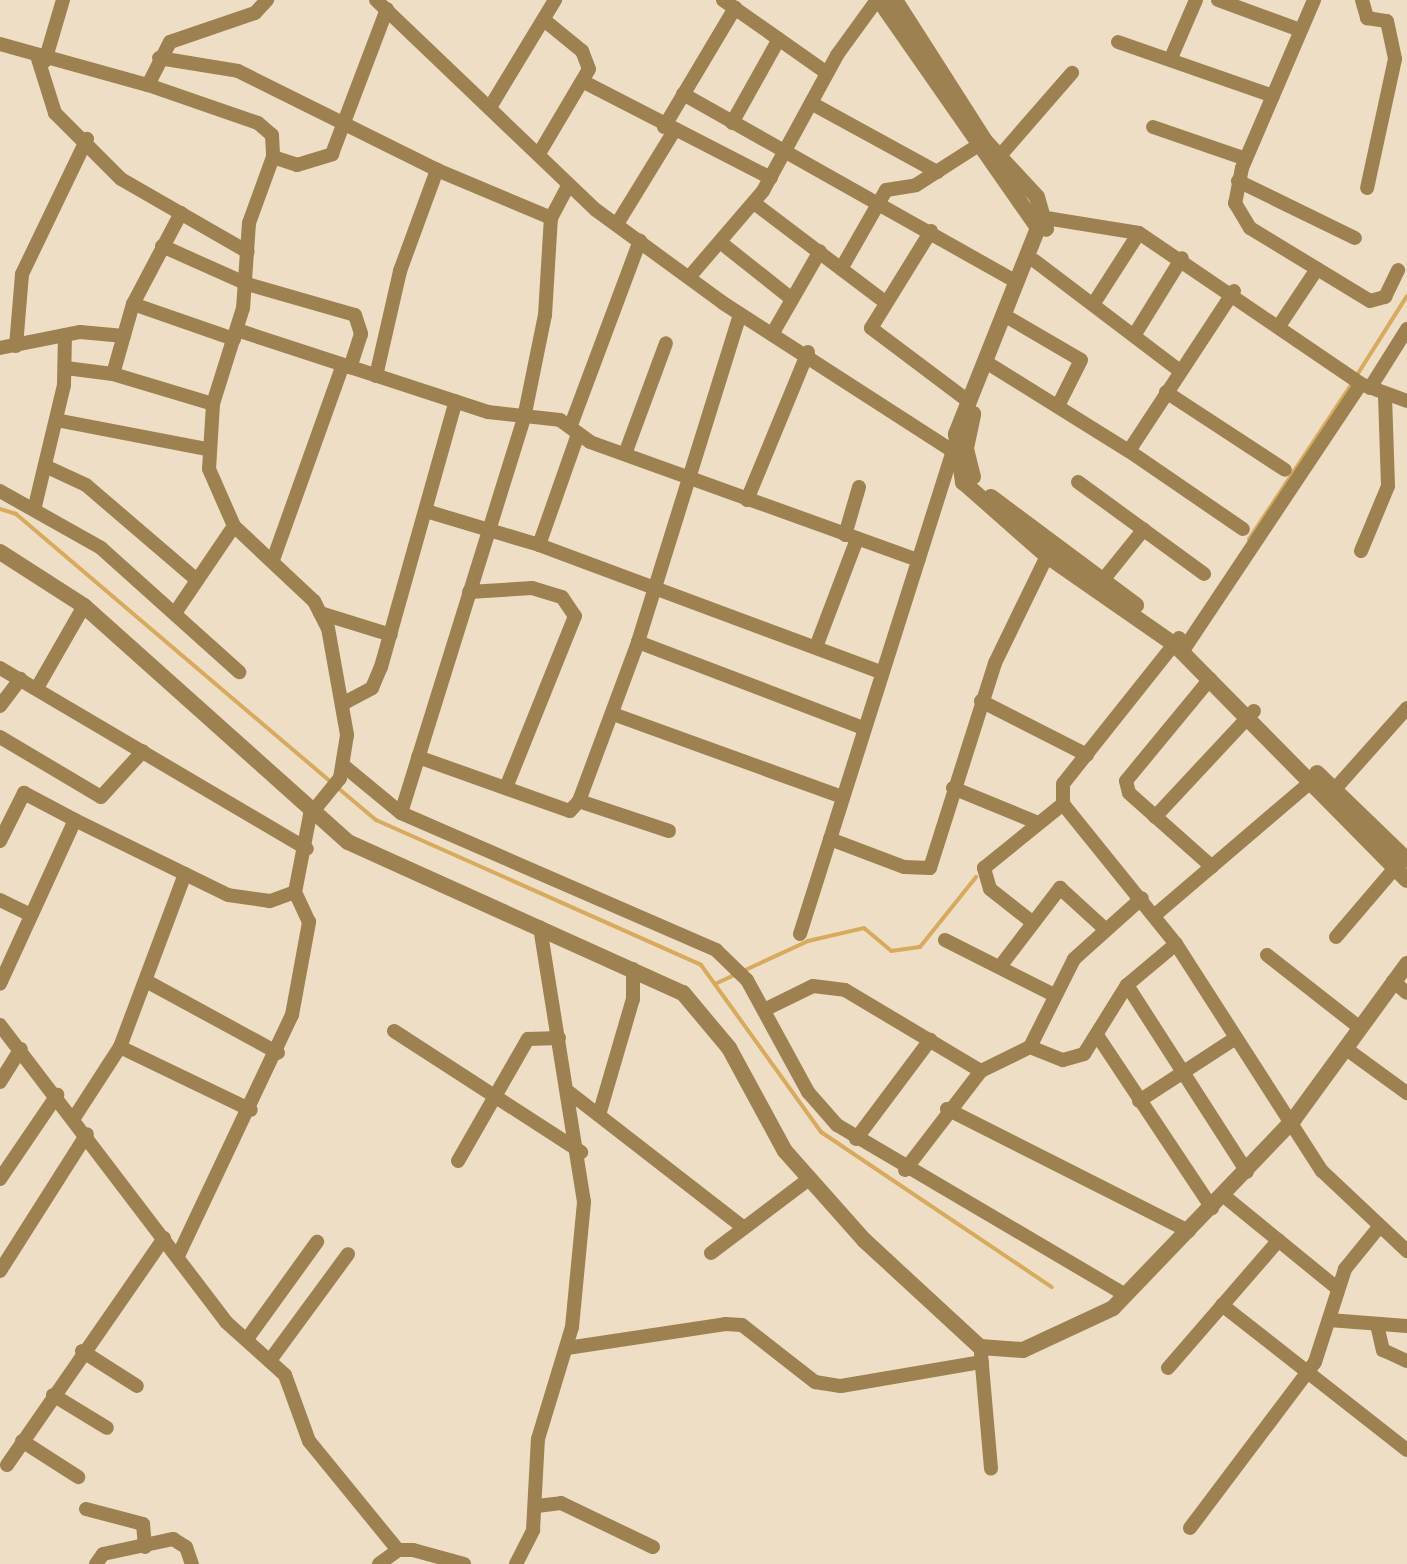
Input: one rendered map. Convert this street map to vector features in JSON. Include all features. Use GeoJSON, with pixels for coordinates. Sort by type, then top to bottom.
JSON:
{"type":"FeatureCollection","features":[{"type":"Feature","properties":{"kind":"street"},"geometry":{"type":"LineString","coordinates":[[63,0],[41,60],[47,101],[134,190],[248,252]]}},
{"type":"Feature","properties":{"kind":"street"},"geometry":{"type":"LineString","coordinates":[[148,85],[159,58],[174,40],[255,13],[267,0]]}},
{"type":"Feature","properties":{"kind":"street"},"geometry":{"type":"LineString","coordinates":[[492,104],[555,0]]}},
{"type":"Feature","properties":{"kind":"street"},"geometry":{"type":"LineString","coordinates":[[691,275],[754,203],[771,178],[827,73],[878,0],[1038,228],[967,400],[958,457],[963,482],[1047,556],[1181,645],[1210,679],[1251,714]]}},
{"type":"Feature","properties":{"kind":"street"},"geometry":{"type":"LineString","coordinates":[[800,934],[840,796],[918,560],[969,428],[989,364],[1035,261],[1046,218],[1037,197],[980,144],[895,0]]}},
{"type":"Feature","properties":{"kind":"street"},"geometry":{"type":"LineString","coordinates":[[1171,58],[1196,0]]}},
{"type":"Feature","properties":{"kind":"street"},"geometry":{"type":"LineString","coordinates":[[1218,0],[1300,30]]}},
{"type":"Feature","properties":{"kind":"street"},"geometry":{"type":"LineString","coordinates":[[1314,0],[1246,159],[1238,181],[1235,203],[1250,228],[1377,301],[1398,270]]}},
{"type":"Feature","properties":{"kind":"street"},"geometry":{"type":"LineString","coordinates":[[1362,0],[1367,18],[1387,21],[1395,59],[1367,188]]}},
{"type":"Feature","properties":{"kind":"street"},"geometry":{"type":"LineString","coordinates":[[273,157],[297,165],[322,160],[339,143],[382,4],[492,104],[540,152],[568,186],[740,314],[808,352],[958,457],[994,501],[1103,580],[1181,645],[1401,864]]}},
{"type":"Feature","properties":{"kind":"street"},"geometry":{"type":"LineString","coordinates":[[617,224],[669,129],[683,94],[729,4],[827,73]]}},
{"type":"Feature","properties":{"kind":"street"},"geometry":{"type":"LineString","coordinates":[[540,152],[589,69],[582,51],[544,20]]}},
{"type":"Feature","properties":{"kind":"street"},"geometry":{"type":"LineString","coordinates":[[732,123],[779,39]]}},
{"type":"Feature","properties":{"kind":"street"},"geometry":{"type":"LineString","coordinates":[[1118,42],[1273,96]]}},
{"type":"Feature","properties":{"kind":"street"},"geometry":{"type":"LineString","coordinates":[[0,44],[41,60],[148,85],[267,128],[273,157],[254,201],[247,284],[236,335],[213,404],[207,449],[234,526],[273,560],[320,613],[344,703],[342,772],[312,812],[307,849],[295,892]]}},
{"type":"Feature","properties":{"kind":"street"},"geometry":{"type":"LineString","coordinates":[[159,58],[238,71],[345,119],[437,170],[551,218]]}},
{"type":"Feature","properties":{"kind":"street"},"geometry":{"type":"LineString","coordinates":[[998,158],[1072,73]]}},
{"type":"Feature","properties":{"kind":"street"},"geometry":{"type":"LineString","coordinates":[[584,82],[669,129],[771,178]]}},
{"type":"Feature","properties":{"kind":"street"},"geometry":{"type":"LineString","coordinates":[[683,94],[783,153],[879,201],[1017,282]]}},
{"type":"Feature","properties":{"kind":"street"},"geometry":{"type":"LineString","coordinates":[[811,103],[937,172]]}},
{"type":"Feature","properties":{"kind":"street"},"geometry":{"type":"LineString","coordinates":[[1153,127],[1246,159]]}},
{"type":"Feature","properties":{"kind":"street"},"geometry":{"type":"LineString","coordinates":[[16,346],[22,274],[87,139]]}},
{"type":"Feature","properties":{"kind":"street"},"geometry":{"type":"LineString","coordinates":[[841,269],[886,190],[937,172],[980,144]]}},
{"type":"Feature","properties":{"kind":"street"},"geometry":{"type":"LineString","coordinates":[[376,376],[400,271],[437,170]]}},
{"type":"Feature","properties":{"kind":"street"},"geometry":{"type":"LineString","coordinates":[[1238,181],[1355,238]]}},
{"type":"Feature","properties":{"kind":"street"},"geometry":{"type":"LineString","coordinates":[[401,813],[524,418],[545,315],[551,218],[568,186]]}},
{"type":"Feature","properties":{"kind":"street"},"geometry":{"type":"LineString","coordinates":[[754,203],[885,302]]}},
{"type":"Feature","properties":{"kind":"street"},"geometry":{"type":"LineString","coordinates":[[113,374],[133,304],[181,213]]}},
{"type":"Feature","properties":{"kind":"street"},"geometry":{"type":"LineString","coordinates":[[1046,218],[1139,233],[1234,291],[1366,386],[1407,401]]}},
{"type":"Feature","properties":{"kind":"street"},"geometry":{"type":"LineString","coordinates":[[931,231],[885,302],[874,334],[967,400]]}},
{"type":"Feature","properties":{"kind":"street"},"geometry":{"type":"LineString","coordinates":[[1094,303],[1139,233]]}},
{"type":"Feature","properties":{"kind":"street"},"geometry":{"type":"LineString","coordinates":[[539,545],[640,240]]}},
{"type":"Feature","properties":{"kind":"street"},"geometry":{"type":"LineString","coordinates":[[720,242],[792,299]]}},
{"type":"Feature","properties":{"kind":"street"},"geometry":{"type":"LineString","coordinates":[[162,246],[247,284],[355,315],[361,334],[295,515],[273,560]]}},
{"type":"Feature","properties":{"kind":"street"},"geometry":{"type":"LineString","coordinates":[[774,331],[820,251]]}},
{"type":"Feature","properties":{"kind":"street"},"geometry":{"type":"LineString","coordinates":[[1135,334],[1182,258]]}},
{"type":"Feature","properties":{"kind":"street"},"geometry":{"type":"LineString","coordinates":[[1035,261],[1180,371]]}},
{"type":"Feature","properties":{"kind":"street"},"geometry":{"type":"LineString","coordinates":[[1281,323],[1317,269]]}},
{"type":"Feature","properties":{"kind":"street"},"geometry":{"type":"LineString","coordinates":[[1129,451],[1234,291]]}},
{"type":"Feature","properties":{"kind":"street"},"geometry":{"type":"LineString","coordinates":[[133,304],[456,401],[575,430],[687,480],[918,560]]}},
{"type":"Feature","properties":{"kind":"street"},"geometry":{"type":"LineString","coordinates":[[418,757],[570,811],[579,801],[638,642],[740,314]]}},
{"type":"Feature","properties":{"kind":"street"},"geometry":{"type":"LineString","coordinates":[[1009,318],[1081,360],[1058,406]]}},
{"type":"Feature","properties":{"kind":"street"},"geometry":{"type":"LineString","coordinates":[[1404,1243],[1379,1227],[1322,1171],[1294,1119],[1234,1039],[1176,944],[1142,898],[1063,804],[1063,784],[1181,645],[1407,329]]}},
{"type":"Feature","properties":{"kind":"street"},"geometry":{"type":"LineString","coordinates":[[35,506],[66,368],[65,335]]}},
{"type":"Feature","properties":{"kind":"street"},"geometry":{"type":"LineString","coordinates":[[0,348],[65,335],[124,336]]}},
{"type":"Feature","properties":{"kind":"street"},"geometry":{"type":"LineString","coordinates":[[625,454],[666,343]]}},
{"type":"Feature","properties":{"kind":"street"},"geometry":{"type":"LineString","coordinates":[[747,500],[808,352]]}},
{"type":"Feature","properties":{"kind":"street"},"geometry":{"type":"LineString","coordinates":[[989,364],[1129,451],[1243,529]]}},
{"type":"Feature","properties":{"kind":"street"},"geometry":{"type":"LineString","coordinates":[[66,368],[113,374],[213,404]]}},
{"type":"Feature","properties":{"kind":"street"},"geometry":{"type":"LineString","coordinates":[[1166,392],[1285,470]]}},
{"type":"Feature","properties":{"kind":"street"},"geometry":{"type":"LineString","coordinates":[[1361,551],[1388,486],[1385,395]]}},
{"type":"Feature","properties":{"kind":"street"},"geometry":{"type":"LineString","coordinates":[[344,703],[372,688],[391,635],[456,401]]}},
{"type":"Feature","properties":{"kind":"street"},"geometry":{"type":"LineString","coordinates":[[56,420],[207,449]]}},
{"type":"Feature","properties":{"kind":"street"},"geometry":{"type":"LineString","coordinates":[[45,466],[86,485],[197,580]]}},
{"type":"Feature","properties":{"kind":"street"},"geometry":{"type":"LineString","coordinates":[[1078,482],[1204,574]]}},
{"type":"Feature","properties":{"kind":"street"},"geometry":{"type":"LineString","coordinates":[[816,647],[851,537],[859,487]]}},
{"type":"Feature","properties":{"kind":"street"},"geometry":{"type":"LineString","coordinates":[[0,491],[35,506],[101,548],[239,672]]}},
{"type":"Feature","properties":{"kind":"street"},"geometry":{"type":"LineString","coordinates":[[426,511],[490,528],[655,586],[880,672]]}},
{"type":"Feature","properties":{"kind":"street"},"geometry":{"type":"LineString","coordinates":[[175,613],[234,526]]}},
{"type":"Feature","properties":{"kind":"street"},"geometry":{"type":"LineString","coordinates":[[1103,580],[1144,529]]}},
{"type":"Feature","properties":{"kind":"street"},"geometry":{"type":"LineString","coordinates":[[0,552],[84,606],[312,812],[396,867],[540,927],[683,993],[712,1021],[778,1140],[809,1179],[981,1354],[991,1469]]}},
{"type":"Feature","properties":{"kind":"street"},"geometry":{"type":"LineString","coordinates":[[830,839],[904,867],[930,868],[981,701],[1047,556]]}},
{"type":"Feature","properties":{"kind":"street"},"geometry":{"type":"LineString","coordinates":[[469,592],[532,588],[562,597],[575,616],[506,788]]}},
{"type":"Feature","properties":{"kind":"street"},"geometry":{"type":"LineString","coordinates":[[37,688],[84,606]]}},
{"type":"Feature","properties":{"kind":"street"},"geometry":{"type":"LineString","coordinates":[[320,613],[391,635]]}},
{"type":"Feature","properties":{"kind":"street"},"geometry":{"type":"LineString","coordinates":[[638,642],[863,728]]}},
{"type":"Feature","properties":{"kind":"street"},"geometry":{"type":"LineString","coordinates":[[0,668],[307,849]]}},
{"type":"Feature","properties":{"kind":"street"},"geometry":{"type":"LineString","coordinates":[[0,706],[20,679]]}},
{"type":"Feature","properties":{"kind":"street"},"geometry":{"type":"LineString","coordinates":[[1210,679],[1127,772],[1129,793],[1212,867]]}},
{"type":"Feature","properties":{"kind":"street"},"geometry":{"type":"LineString","coordinates":[[981,701],[1087,755]]}},
{"type":"Feature","properties":{"kind":"street"},"geometry":{"type":"LineString","coordinates":[[1334,790],[1407,708]]}},
{"type":"Feature","properties":{"kind":"street"},"geometry":{"type":"LineString","coordinates":[[613,714],[840,796]]}},
{"type":"Feature","properties":{"kind":"street"},"geometry":{"type":"LineString","coordinates":[[1155,817],[1251,714]]}},
{"type":"Feature","properties":{"kind":"street"},"geometry":{"type":"LineString","coordinates":[[0,737],[101,797],[143,751]]}},
{"type":"Feature","properties":{"kind":"street"},"geometry":{"type":"LineString","coordinates":[[342,772],[401,813],[679,931],[736,965],[766,1009],[808,1092],[856,1139],[1126,1295]]}},
{"type":"Feature","properties":{"kind":"street"},"geometry":{"type":"LineString","coordinates":[[1315,779],[1334,790],[1401,864],[1407,880]]}},
{"type":"Feature","properties":{"kind":"street"},"geometry":{"type":"LineString","coordinates":[[1155,915],[1315,779]]}},
{"type":"Feature","properties":{"kind":"street"},"geometry":{"type":"LineString","coordinates":[[953,788],[1036,822]]}},
{"type":"Feature","properties":{"kind":"street"},"geometry":{"type":"LineString","coordinates":[[0,841],[24,793],[228,895],[270,901],[295,892]]}},
{"type":"Feature","properties":{"kind":"street"},"geometry":{"type":"LineString","coordinates":[[579,801],[669,831]]}},
{"type":"Feature","properties":{"kind":"street"},"geometry":{"type":"LineString","coordinates":[[1032,922],[983,878],[984,868],[1036,822],[1063,804]]}},
{"type":"Feature","properties":{"kind":"street"},"geometry":{"type":"LineString","coordinates":[[0,984],[29,914],[75,820]]}},
{"type":"Feature","properties":{"kind":"street"},"geometry":{"type":"LineString","coordinates":[[1336,937],[1401,864]]}},
{"type":"Feature","properties":{"kind":"street"},"geometry":{"type":"LineString","coordinates":[[74,1118],[120,1047],[148,982],[185,874]]}},
{"type":"Feature","properties":{"kind":"street"},"geometry":{"type":"LineString","coordinates":[[1002,964],[1060,888],[1105,929]]}},
{"type":"Feature","properties":{"kind":"street"},"geometry":{"type":"LineString","coordinates":[[178,1256],[278,1053],[306,950],[306,904],[295,892]]}},
{"type":"Feature","properties":{"kind":"street"},"geometry":{"type":"LineString","coordinates":[[905,1170],[947,1109],[981,1071],[1030,1047],[1052,994],[1074,959],[1142,898]]}},
{"type":"Feature","properties":{"kind":"street"},"geometry":{"type":"LineString","coordinates":[[0,900],[29,914]]}},
{"type":"Feature","properties":{"kind":"street"},"geometry":{"type":"LineString","coordinates":[[516,1564],[537,1506],[538,1439],[567,1348],[582,1240],[581,1152],[540,927]]}},
{"type":"Feature","properties":{"kind":"street"},"geometry":{"type":"LineString","coordinates":[[945,940],[1002,964],[1052,994]]}},
{"type":"Feature","properties":{"kind":"street"},"geometry":{"type":"LineString","coordinates":[[1030,1047],[1073,1061],[1097,1035],[1127,985],[1176,944]]}},
{"type":"Feature","properties":{"kind":"street"},"geometry":{"type":"LineString","coordinates":[[1267,955],[1360,1028]]}},
{"type":"Feature","properties":{"kind":"street"},"geometry":{"type":"LineString","coordinates":[[567,1348],[725,1324],[754,1333],[815,1382],[841,1386],[981,1354],[1046,1343],[1113,1308],[1247,1172],[1294,1119],[1407,964]]}},
{"type":"Feature","properties":{"kind":"street"},"geometry":{"type":"LineString","coordinates":[[599,1115],[633,999],[633,969]]}},
{"type":"Feature","properties":{"kind":"street"},"geometry":{"type":"LineString","coordinates":[[1393,981],[1407,993]]}},
{"type":"Feature","properties":{"kind":"street"},"geometry":{"type":"LineString","coordinates":[[148,982],[278,1053]]}},
{"type":"Feature","properties":{"kind":"street"},"geometry":{"type":"LineString","coordinates":[[766,1009],[826,985],[981,1071]]}},
{"type":"Feature","properties":{"kind":"street"},"geometry":{"type":"LineString","coordinates":[[1127,985],[1247,1172]]}},
{"type":"Feature","properties":{"kind":"street"},"geometry":{"type":"LineString","coordinates":[[0,1025],[57,1095],[178,1256],[247,1339],[285,1375],[309,1441],[398,1550],[464,1564]]}},
{"type":"Feature","properties":{"kind":"street"},"geometry":{"type":"LineString","coordinates":[[394,1031],[581,1152]]}},
{"type":"Feature","properties":{"kind":"street"},"geometry":{"type":"LineString","coordinates":[[1097,1035],[1139,1101],[1218,1202],[1279,1240],[1338,1289]]}},
{"type":"Feature","properties":{"kind":"street"},"geometry":{"type":"LineString","coordinates":[[458,1161],[528,1039],[559,1038]]}},
{"type":"Feature","properties":{"kind":"street"},"geometry":{"type":"LineString","coordinates":[[1139,1101],[1234,1039]]}},
{"type":"Feature","properties":{"kind":"street"},"geometry":{"type":"LineString","coordinates":[[856,1139],[930,1040]]}},
{"type":"Feature","properties":{"kind":"street"},"geometry":{"type":"LineString","coordinates":[[120,1047],[251,1110]]}},
{"type":"Feature","properties":{"kind":"street"},"geometry":{"type":"LineString","coordinates":[[1345,1048],[1407,1093]]}},
{"type":"Feature","properties":{"kind":"street"},"geometry":{"type":"LineString","coordinates":[[0,1082],[21,1049]]}},
{"type":"Feature","properties":{"kind":"street"},"geometry":{"type":"LineString","coordinates":[[570,1093],[740,1225]]}},
{"type":"Feature","properties":{"kind":"street"},"geometry":{"type":"LineString","coordinates":[[0,1179],[57,1095]]}},
{"type":"Feature","properties":{"kind":"street"},"geometry":{"type":"LineString","coordinates":[[947,1109],[1189,1231]]}},
{"type":"Feature","properties":{"kind":"street"},"geometry":{"type":"LineString","coordinates":[[0,1271],[87,1134]]}},
{"type":"Feature","properties":{"kind":"street"},"geometry":{"type":"LineString","coordinates":[[711,1253],[740,1225],[809,1179]]}},
{"type":"Feature","properties":{"kind":"street"},"geometry":{"type":"LineString","coordinates":[[1190,1528],[1307,1374],[1338,1289],[1356,1250],[1379,1227]]}},
{"type":"Feature","properties":{"kind":"street"},"geometry":{"type":"LineString","coordinates":[[7,1465],[82,1351],[164,1238]]}},
{"type":"Feature","properties":{"kind":"street"},"geometry":{"type":"LineString","coordinates":[[1168,1368],[1279,1240]]}},
{"type":"Feature","properties":{"kind":"street"},"geometry":{"type":"LineString","coordinates":[[247,1339],[317,1242]]}},
{"type":"Feature","properties":{"kind":"street"},"geometry":{"type":"LineString","coordinates":[[271,1359],[348,1254]]}},
{"type":"Feature","properties":{"kind":"street"},"geometry":{"type":"LineString","coordinates":[[1222,1305],[1407,1450]]}},
{"type":"Feature","properties":{"kind":"street"},"geometry":{"type":"LineString","coordinates":[[1329,1320],[1378,1329],[1407,1326]]}},
{"type":"Feature","properties":{"kind":"street"},"geometry":{"type":"LineString","coordinates":[[1378,1329],[1383,1350],[1407,1361]]}},
{"type":"Feature","properties":{"kind":"street"},"geometry":{"type":"LineString","coordinates":[[82,1351],[137,1386]]}},
{"type":"Feature","properties":{"kind":"street"},"geometry":{"type":"LineString","coordinates":[[53,1395],[107,1428]]}},
{"type":"Feature","properties":{"kind":"street"},"geometry":{"type":"LineString","coordinates":[[22,1441],[78,1477]]}},
{"type":"Feature","properties":{"kind":"street"},"geometry":{"type":"LineString","coordinates":[[537,1506],[561,1503],[653,1547]]}},
{"type":"Feature","properties":{"kind":"street"},"geometry":{"type":"LineString","coordinates":[[86,1509],[143,1524],[145,1547]]}},
{"type":"Feature","properties":{"kind":"street"},"geometry":{"type":"LineString","coordinates":[[96,1564],[103,1554],[181,1541],[192,1564]]}},
{"type":"Feature","properties":{"kind":"street"},"geometry":{"type":"LineString","coordinates":[[379,1564],[398,1550]]}},
{"type":"Feature","properties":{"kind":"waterway"},"geometry":{"type":"LineString","coordinates":[[1357,375],[1407,296]]}},
{"type":"Feature","properties":{"kind":"waterway"},"geometry":{"type":"LineString","coordinates":[[1249,539],[1353,382]]}},
{"type":"Feature","properties":{"kind":"waterway"},"geometry":{"type":"LineString","coordinates":[[0,509],[16,514],[331,782]]}},
{"type":"Feature","properties":{"kind":"waterway"},"geometry":{"type":"LineString","coordinates":[[338,788],[376,820],[701,965],[821,1132],[1052,1287]]}},
{"type":"Feature","properties":{"kind":"waterway"},"geometry":{"type":"LineString","coordinates":[[715,984],[808,941],[864,928],[891,951],[920,947],[976,877]]}}]}
